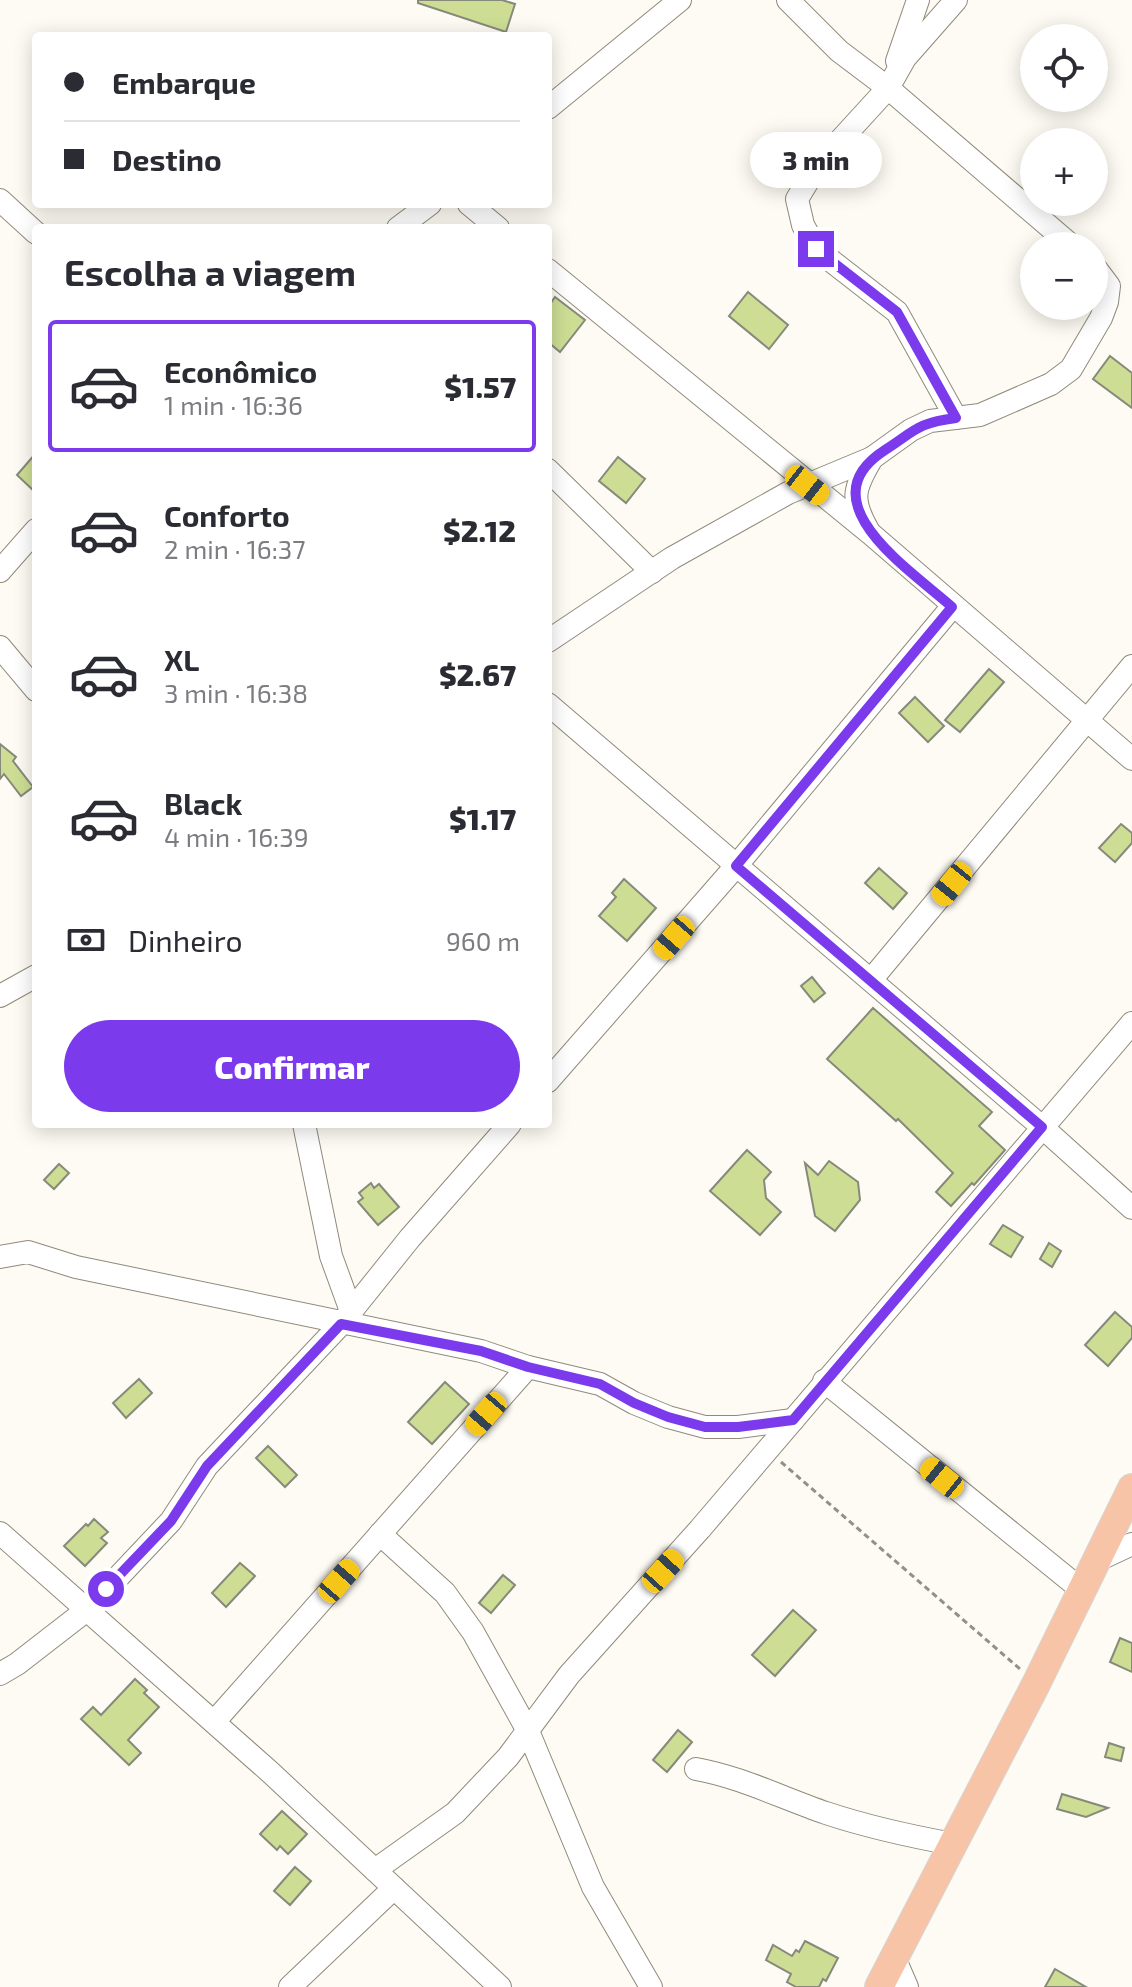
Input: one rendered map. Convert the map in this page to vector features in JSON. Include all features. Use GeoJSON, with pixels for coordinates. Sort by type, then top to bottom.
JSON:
{"type":"FeatureCollection","features":[{"type":"Feature","properties":{"kind":"main road"},"geometry":{"type":"LineString","coordinates":[[879,1987],[1036,1684],[1132,1488]]}},
{"type":"Feature","properties":{"kind":"street"},"geometry":{"type":"LineString","coordinates":[[552,105],[680,0]]}},
{"type":"Feature","properties":{"kind":"street"},"geometry":{"type":"LineString","coordinates":[[788,0],[839,51],[888,88],[1056,232]]}},
{"type":"Feature","properties":{"kind":"street"},"geometry":{"type":"LineString","coordinates":[[888,88],[918,0]]}},
{"type":"Feature","properties":{"kind":"street"},"geometry":{"type":"LineString","coordinates":[[956,0],[905,58],[888,88],[835,146],[797,199],[803,225],[816,249],[897,312],[956,418]]}},
{"type":"Feature","properties":{"kind":"street"},"geometry":{"type":"LineString","coordinates":[[0,200],[32,229]]}},
{"type":"Feature","properties":{"kind":"street"},"geometry":{"type":"LineString","coordinates":[[403,224],[425,208]]}},
{"type":"Feature","properties":{"kind":"street"},"geometry":{"type":"LineString","coordinates":[[474,208],[493,224]]}},
{"type":"Feature","properties":{"kind":"street"},"geometry":{"type":"LineString","coordinates":[[552,273],[807,485],[871,534],[952,607],[1132,759]]}},
{"type":"Feature","properties":{"kind":"street"},"geometry":{"type":"LineString","coordinates":[[552,638],[672,558],[807,485],[872,458],[911,430],[930,421],[980,415],[1051,384],[1071,369],[1097,320]]}},
{"type":"Feature","properties":{"kind":"street"},"geometry":{"type":"LineString","coordinates":[[871,534],[858,513],[854,493],[872,458]]}},
{"type":"Feature","properties":{"kind":"street"},"geometry":{"type":"LineString","coordinates":[[552,474],[652,572]]}},
{"type":"Feature","properties":{"kind":"street"},"geometry":{"type":"LineString","coordinates":[[0,571],[32,535]]}},
{"type":"Feature","properties":{"kind":"street"},"geometry":{"type":"LineString","coordinates":[[552,1076],[736,866],[952,607]]}},
{"type":"Feature","properties":{"kind":"street"},"geometry":{"type":"LineString","coordinates":[[0,647],[32,685]]}},
{"type":"Feature","properties":{"kind":"street"},"geometry":{"type":"LineString","coordinates":[[871,980],[1132,666]]}},
{"type":"Feature","properties":{"kind":"street"},"geometry":{"type":"LineString","coordinates":[[552,707],[1042,1127],[1132,1208]]}},
{"type":"Feature","properties":{"kind":"street"},"geometry":{"type":"LineString","coordinates":[[0,996],[32,978]]}},
{"type":"Feature","properties":{"kind":"street"},"geometry":{"type":"LineString","coordinates":[[375,1870],[455,1813],[508,1757],[569,1675],[700,1529],[1132,1023]]}},
{"type":"Feature","properties":{"kind":"street"},"geometry":{"type":"LineString","coordinates":[[305,1128],[346,1317]]}},
{"type":"Feature","properties":{"kind":"street"},"geometry":{"type":"LineString","coordinates":[[0,1674],[88,1609],[171,1521],[207,1466],[346,1317],[506,1128]]}},
{"type":"Feature","properties":{"kind":"street"},"geometry":{"type":"LineString","coordinates":[[0,1257],[28,1252],[76,1267],[346,1317],[600,1384],[668,1417],[705,1427],[738,1427],[793,1420]]}},
{"type":"Feature","properties":{"kind":"street"},"geometry":{"type":"LineString","coordinates":[[214,1722],[528,1367]]}},
{"type":"Feature","properties":{"kind":"street"},"geometry":{"type":"LineString","coordinates":[[824,1381],[1083,1591]]}},
{"type":"Feature","properties":{"kind":"street"},"geometry":{"type":"LineString","coordinates":[[0,1533],[214,1722],[500,1987]]}},
{"type":"Feature","properties":{"kind":"street"},"geometry":{"type":"LineString","coordinates":[[380,1534],[420,1567],[445,1593],[473,1632],[528,1731],[593,1887],[651,1987]]}},
{"type":"Feature","properties":{"kind":"street"},"geometry":{"type":"LineString","coordinates":[[1098,1560],[1132,1544]]}},
{"type":"Feature","properties":{"kind":"street"},"geometry":{"type":"LineString","coordinates":[[696,1769],[726,1774],[825,1812],[894,1834],[953,1844]]}},
{"type":"Feature","properties":{"kind":"street"},"geometry":{"type":"LineString","coordinates":[[290,1987],[394,1888]]}},
{"type":"Feature","properties":{"kind":"street"},"geometry":{"type":"LineString","coordinates":[[894,1957],[907,1987]]}},
{"type":"Feature","properties":{"kind":"path"},"geometry":{"type":"LineString","coordinates":[[764,1452],[788,1466],[1036,1684]]}},
{"type":"Feature","properties":{"kind":"building"},"geometry":{"type":"Polygon","coordinates":[[[418,0],[502,0],[515,4],[506,32],[418,3],[418,0]]]}},
{"type":"Feature","properties":{"kind":"building"},"geometry":{"type":"Polygon","coordinates":[[[748,292],[788,325],[769,349],[729,316],[748,292]]]}},
{"type":"Feature","properties":{"kind":"building"},"geometry":{"type":"Polygon","coordinates":[[[555,297],[585,320],[560,352],[552,345],[552,301],[555,297]]]}},
{"type":"Feature","properties":{"kind":"building"},"geometry":{"type":"Polygon","coordinates":[[[1110,356],[1132,373],[1132,408],[1093,379],[1110,356]]]}},
{"type":"Feature","properties":{"kind":"building"},"geometry":{"type":"Polygon","coordinates":[[[618,457],[645,479],[626,503],[599,481],[618,457]]]}},
{"type":"Feature","properties":{"kind":"building"},"geometry":{"type":"Polygon","coordinates":[[[32,458],[32,489],[17,475],[32,458]]]}},
{"type":"Feature","properties":{"kind":"building"},"geometry":{"type":"Polygon","coordinates":[[[989,669],[1004,682],[960,732],[945,720],[989,669]]]}},
{"type":"Feature","properties":{"kind":"building"},"geometry":{"type":"Polygon","coordinates":[[[915,697],[944,726],[928,742],[899,713],[915,697]]]}},
{"type":"Feature","properties":{"kind":"building"},"geometry":{"type":"Polygon","coordinates":[[[0,744],[16,757],[13,761],[32,788],[21,796],[4,774],[0,779],[0,744]]]}},
{"type":"Feature","properties":{"kind":"building"},"geometry":{"type":"Polygon","coordinates":[[[1121,824],[1132,833],[1132,843],[1115,862],[1099,848],[1121,824]]]}},
{"type":"Feature","properties":{"kind":"building"},"geometry":{"type":"Polygon","coordinates":[[[879,868],[907,893],[893,909],[865,883],[879,868]]]}},
{"type":"Feature","properties":{"kind":"building"},"geometry":{"type":"Polygon","coordinates":[[[624,879],[656,908],[627,941],[599,916],[616,897],[612,893],[624,879]]]}},
{"type":"Feature","properties":{"kind":"building"},"geometry":{"type":"Polygon","coordinates":[[[812,977],[825,993],[814,1002],[801,986],[812,977]]]}},
{"type":"Feature","properties":{"kind":"building"},"geometry":{"type":"Polygon","coordinates":[[[873,1008],[992,1112],[979,1126],[1005,1150],[951,1206],[936,1192],[953,1173],[898,1119],[896,1121],[827,1059],[873,1008]]]}},
{"type":"Feature","properties":{"kind":"building"},"geometry":{"type":"Polygon","coordinates":[[[747,1150],[771,1172],[764,1180],[766,1198],[781,1212],[760,1235],[710,1191],[747,1150]]]}},
{"type":"Feature","properties":{"kind":"building"},"geometry":{"type":"Polygon","coordinates":[[[829,1161],[858,1182],[860,1200],[835,1231],[815,1216],[805,1163],[818,1175],[829,1161]]]}},
{"type":"Feature","properties":{"kind":"building"},"geometry":{"type":"Polygon","coordinates":[[[59,1164],[69,1173],[54,1189],[44,1180],[59,1164]]]}},
{"type":"Feature","properties":{"kind":"building"},"geometry":{"type":"Polygon","coordinates":[[[371,1183],[374,1188],[379,1184],[399,1207],[378,1225],[358,1202],[363,1198],[359,1193],[371,1183]]]}},
{"type":"Feature","properties":{"kind":"building"},"geometry":{"type":"Polygon","coordinates":[[[1003,1225],[1023,1237],[1011,1257],[990,1244],[1003,1225]]]}},
{"type":"Feature","properties":{"kind":"building"},"geometry":{"type":"Polygon","coordinates":[[[1049,1243],[1061,1251],[1052,1267],[1040,1259],[1049,1243]]]}},
{"type":"Feature","properties":{"kind":"building"},"geometry":{"type":"Polygon","coordinates":[[[1115,1312],[1132,1327],[1132,1338],[1108,1366],[1085,1345],[1115,1312]]]}},
{"type":"Feature","properties":{"kind":"building"},"geometry":{"type":"Polygon","coordinates":[[[139,1379],[152,1393],[126,1418],[113,1403],[139,1379]]]}},
{"type":"Feature","properties":{"kind":"building"},"geometry":{"type":"Polygon","coordinates":[[[445,1382],[469,1404],[432,1444],[408,1422],[445,1382]]]}},
{"type":"Feature","properties":{"kind":"building"},"geometry":{"type":"Polygon","coordinates":[[[268,1446],[297,1475],[285,1487],[256,1458],[268,1446]]]}},
{"type":"Feature","properties":{"kind":"building"},"geometry":{"type":"Polygon","coordinates":[[[94,1519],[108,1532],[101,1538],[107,1543],[85,1566],[64,1546],[94,1519]]]}},
{"type":"Feature","properties":{"kind":"building"},"geometry":{"type":"Polygon","coordinates":[[[240,1563],[255,1576],[226,1607],[212,1593],[240,1563]]]}},
{"type":"Feature","properties":{"kind":"building"},"geometry":{"type":"Polygon","coordinates":[[[503,1575],[515,1585],[491,1613],[479,1603],[503,1575]]]}},
{"type":"Feature","properties":{"kind":"building"},"geometry":{"type":"Polygon","coordinates":[[[793,1610],[816,1630],[775,1676],[752,1655],[793,1610]]]}},
{"type":"Feature","properties":{"kind":"building"},"geometry":{"type":"Polygon","coordinates":[[[1120,1638],[1132,1643],[1132,1672],[1110,1662],[1120,1638]]]}},
{"type":"Feature","properties":{"kind":"building"},"geometry":{"type":"Polygon","coordinates":[[[135,1679],[159,1707],[128,1740],[141,1753],[129,1765],[81,1719],[93,1707],[101,1715],[135,1679]]]}},
{"type":"Feature","properties":{"kind":"building"},"geometry":{"type":"Polygon","coordinates":[[[678,1730],[692,1742],[667,1772],[653,1760],[678,1730]]]}},
{"type":"Feature","properties":{"kind":"building"},"geometry":{"type":"Polygon","coordinates":[[[1109,1743],[1124,1748],[1121,1761],[1105,1757],[1109,1743]]]}},
{"type":"Feature","properties":{"kind":"building"},"geometry":{"type":"Polygon","coordinates":[[[1062,1794],[1108,1808],[1086,1817],[1057,1809],[1062,1794]]]}},
{"type":"Feature","properties":{"kind":"building"},"geometry":{"type":"Polygon","coordinates":[[[282,1811],[307,1834],[288,1854],[280,1846],[277,1850],[260,1834],[282,1811]]]}},
{"type":"Feature","properties":{"kind":"building"},"geometry":{"type":"Polygon","coordinates":[[[295,1867],[311,1881],[290,1905],[274,1891],[295,1867]]]}},
{"type":"Feature","properties":{"kind":"building"},"geometry":{"type":"Polygon","coordinates":[[[805,1941],[838,1958],[826,1981],[823,1979],[819,1987],[796,1987],[787,1982],[791,1974],[766,1960],[773,1945],[792,1956],[796,1950],[799,1952],[805,1941]]]}},
{"type":"Feature","properties":{"kind":"building"},"geometry":{"type":"Polygon","coordinates":[[[1055,1969],[1086,1987],[1045,1987],[1055,1969]]]}},
{"type":"Feature","properties":{"kind":"route"},"geometry":{"type":"LineString","coordinates":[[106,1589],[171,1521],[207,1466],[341,1324],[481,1351],[528,1367],[600,1384],[668,1417],[705,1427],[738,1427],[793,1420],[1042,1127],[736,866],[952,607],[871,534],[858,513],[854,493],[872,458],[911,430],[930,421],[956,418],[897,312],[816,249]]}}]}
